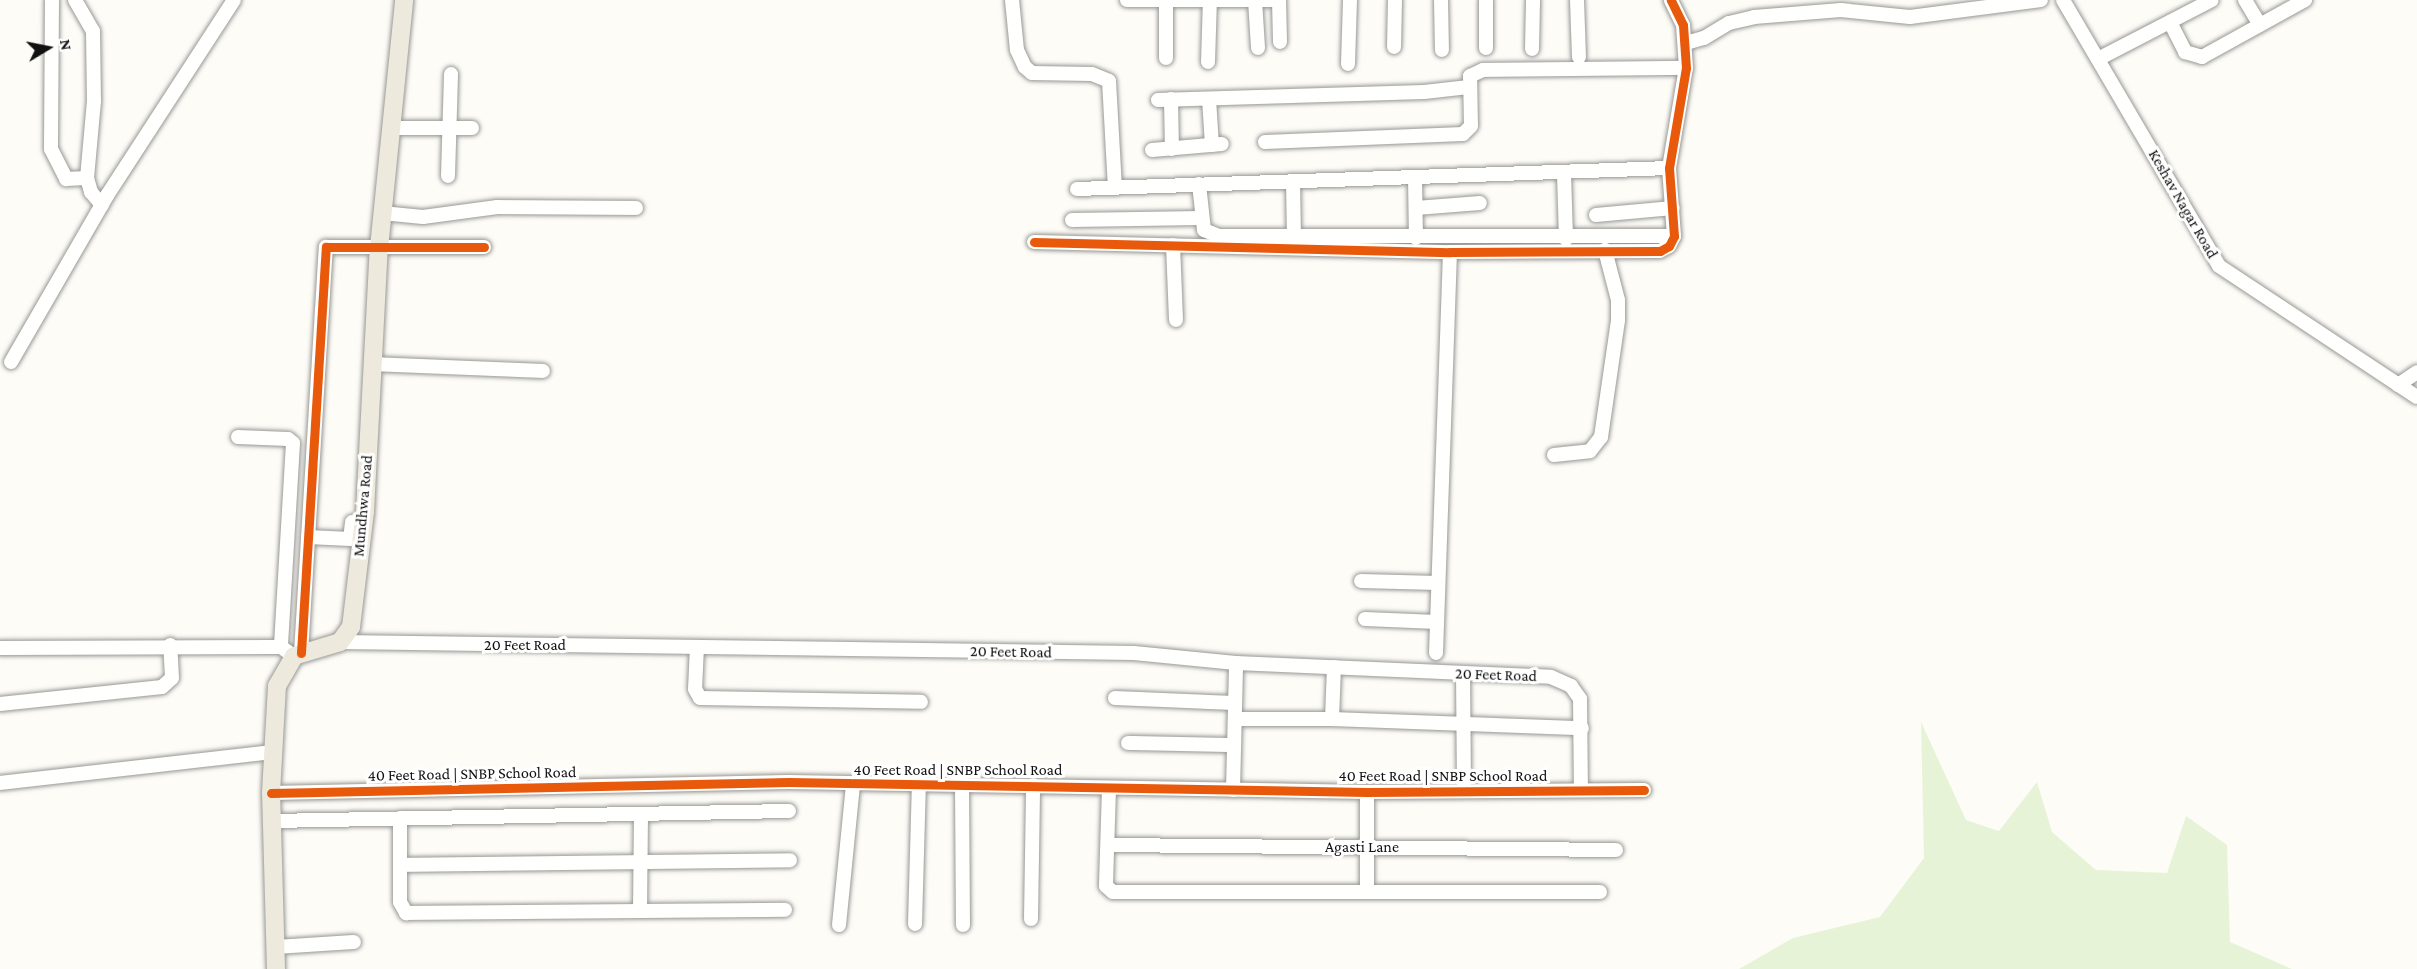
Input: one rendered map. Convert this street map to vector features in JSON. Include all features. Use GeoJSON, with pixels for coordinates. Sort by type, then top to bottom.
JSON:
{"type":"FeatureCollection","features":[{"type":"Feature","properties":{"kind":"main road","name":"Mundhwa Road"},"geometry":{"type":"LineString","coordinates":[[340,642],[351,627],[365,511],[379,248],[404,0]]}},
{"type":"Feature","properties":{"kind":"main road"},"geometry":{"type":"LineString","coordinates":[[276,969],[271,793],[277,686],[292,652],[340,642]]}},
{"type":"Feature","properties":{"kind":"street"},"geometry":{"type":"LineString","coordinates":[[52,0],[51,149],[66,179],[87,178]]}},
{"type":"Feature","properties":{"kind":"street"},"geometry":{"type":"LineString","coordinates":[[75,0],[93,31],[94,101],[87,178],[91,192],[102,205]]}},
{"type":"Feature","properties":{"kind":"street"},"geometry":{"type":"LineString","coordinates":[[11,362],[102,205],[234,0]]}},
{"type":"Feature","properties":{"kind":"street"},"geometry":{"type":"LineString","coordinates":[[1012,0],[1017,50],[1025,67],[1032,73],[1092,74],[1109,81],[1115,188]]}},
{"type":"Feature","properties":{"kind":"street"},"geometry":{"type":"LineString","coordinates":[[1127,0],[1279,0],[1280,42]]}},
{"type":"Feature","properties":{"kind":"street"},"geometry":{"type":"LineString","coordinates":[[1348,64],[1350,0]]}},
{"type":"Feature","properties":{"kind":"street"},"geometry":{"type":"LineString","coordinates":[[1394,47],[1395,0]]}},
{"type":"Feature","properties":{"kind":"street"},"geometry":{"type":"LineString","coordinates":[[1441,0],[1442,50]]}},
{"type":"Feature","properties":{"kind":"street"},"geometry":{"type":"LineString","coordinates":[[1486,0],[1486,48]]}},
{"type":"Feature","properties":{"kind":"street"},"geometry":{"type":"LineString","coordinates":[[1532,49],[1533,0]]}},
{"type":"Feature","properties":{"kind":"street"},"geometry":{"type":"LineString","coordinates":[[1577,0],[1579,57]]}},
{"type":"Feature","properties":{"kind":"street"},"geometry":{"type":"LineString","coordinates":[[1034,242],[1450,252],[1660,251],[1669,246],[1674,236],[1669,168],[1686,68],[1683,25],[1671,0]]}},
{"type":"Feature","properties":{"kind":"street"},"geometry":{"type":"LineString","coordinates":[[1686,43],[1704,38],[1729,23],[1754,16],[1841,10],[1910,17],[2041,0]]}},
{"type":"Feature","properties":{"kind":"street","name":"Keshav Nagar Road"},"geometry":{"type":"LineString","coordinates":[[2063,0],[2219,266],[2417,397]]}},
{"type":"Feature","properties":{"kind":"street"},"geometry":{"type":"LineString","coordinates":[[2098,59],[2212,0]]}},
{"type":"Feature","properties":{"kind":"street"},"geometry":{"type":"LineString","coordinates":[[2245,0],[2259,25]]}},
{"type":"Feature","properties":{"kind":"street"},"geometry":{"type":"LineString","coordinates":[[2170,22],[2185,52],[2195,58],[2305,0]]}},
{"type":"Feature","properties":{"kind":"street"},"geometry":{"type":"LineString","coordinates":[[1166,1],[1167,58]]}},
{"type":"Feature","properties":{"kind":"street"},"geometry":{"type":"LineString","coordinates":[[1208,62],[1210,1]]}},
{"type":"Feature","properties":{"kind":"street"},"geometry":{"type":"LineString","coordinates":[[1255,1],[1258,48]]}},
{"type":"Feature","properties":{"kind":"street"},"geometry":{"type":"LineString","coordinates":[[1265,142],[1463,134],[1471,126],[1469,87],[1474,72],[1483,70],[1686,68]]}},
{"type":"Feature","properties":{"kind":"street"},"geometry":{"type":"LineString","coordinates":[[448,176],[451,74]]}},
{"type":"Feature","properties":{"kind":"street"},"geometry":{"type":"LineString","coordinates":[[1172,149],[1165,99],[1469,87]]}},
{"type":"Feature","properties":{"kind":"street"},"geometry":{"type":"LineString","coordinates":[[1152,150],[1217,145],[1209,99]]}},
{"type":"Feature","properties":{"kind":"street"},"geometry":{"type":"LineString","coordinates":[[391,128],[472,128]]}},
{"type":"Feature","properties":{"kind":"street"},"geometry":{"type":"LineString","coordinates":[[1077,189],[1564,174],[1669,168]]}},
{"type":"Feature","properties":{"kind":"street"},"geometry":{"type":"LineString","coordinates":[[1564,174],[1566,239]]}},
{"type":"Feature","properties":{"kind":"street"},"geometry":{"type":"LineString","coordinates":[[1415,177],[1416,238]]}},
{"type":"Feature","properties":{"kind":"street"},"geometry":{"type":"LineString","coordinates":[[1293,181],[1294,237]]}},
{"type":"Feature","properties":{"kind":"street"},"geometry":{"type":"LineString","coordinates":[[1199,184],[1204,230],[1212,235],[1566,239],[1674,236]]}},
{"type":"Feature","properties":{"kind":"street"},"geometry":{"type":"LineString","coordinates":[[1416,208],[1480,203]]}},
{"type":"Feature","properties":{"kind":"street"},"geometry":{"type":"LineString","coordinates":[[382,213],[423,217],[497,207],[636,208]]}},
{"type":"Feature","properties":{"kind":"street"},"geometry":{"type":"LineString","coordinates":[[1596,215],[1673,208]]}},
{"type":"Feature","properties":{"kind":"street"},"geometry":{"type":"LineString","coordinates":[[1072,220],[1201,218]]}},
{"type":"Feature","properties":{"kind":"street"},"geometry":{"type":"LineString","coordinates":[[1173,245],[1176,321]]}},
{"type":"Feature","properties":{"kind":"street"},"geometry":{"type":"LineString","coordinates":[[292,652],[308,537],[326,247],[484,247]]}},
{"type":"Feature","properties":{"kind":"street"},"geometry":{"type":"LineString","coordinates":[[1554,455],[1590,451],[1601,437],[1618,320],[1618,300],[1605,250]]}},
{"type":"Feature","properties":{"kind":"street"},"geometry":{"type":"LineString","coordinates":[[1436,653],[1450,252]]}},
{"type":"Feature","properties":{"kind":"street"},"geometry":{"type":"LineString","coordinates":[[372,364],[543,371]]}},
{"type":"Feature","properties":{"kind":"street"},"geometry":{"type":"LineString","coordinates":[[2398,385],[2417,372]]}},
{"type":"Feature","properties":{"kind":"street"},"geometry":{"type":"LineString","coordinates":[[238,437],[288,439],[293,443],[292,652]]}},
{"type":"Feature","properties":{"kind":"street"},"geometry":{"type":"LineString","coordinates":[[308,537],[350,539],[352,522]]}},
{"type":"Feature","properties":{"kind":"street"},"geometry":{"type":"LineString","coordinates":[[1361,581],[1438,583]]}},
{"type":"Feature","properties":{"kind":"street"},"geometry":{"type":"LineString","coordinates":[[1365,619],[1437,622]]}},
{"type":"Feature","properties":{"kind":"street","name":"20 Feet Road"},"geometry":{"type":"LineString","coordinates":[[340,642],[1134,653],[1236,663],[1564,681],[1580,699],[1581,790]]}},
{"type":"Feature","properties":{"kind":"street"},"geometry":{"type":"LineString","coordinates":[[0,648],[170,645],[292,652]]}},
{"type":"Feature","properties":{"kind":"street"},"geometry":{"type":"LineString","coordinates":[[0,704],[162,687],[172,678],[170,645]]}},
{"type":"Feature","properties":{"kind":"street"},"geometry":{"type":"LineString","coordinates":[[697,647],[695,688],[700,698],[921,702]]}},
{"type":"Feature","properties":{"kind":"street"},"geometry":{"type":"LineString","coordinates":[[1233,790],[1236,663]]}},
{"type":"Feature","properties":{"kind":"street"},"geometry":{"type":"LineString","coordinates":[[1332,719],[1334,667]]}},
{"type":"Feature","properties":{"kind":"street"},"geometry":{"type":"LineString","coordinates":[[1463,674],[1464,791]]}},
{"type":"Feature","properties":{"kind":"street"},"geometry":{"type":"LineString","coordinates":[[1115,698],[1235,704]]}},
{"type":"Feature","properties":{"kind":"street"},"geometry":{"type":"LineString","coordinates":[[1235,719],[1463,722],[1582,728]]}},
{"type":"Feature","properties":{"kind":"street"},"geometry":{"type":"LineString","coordinates":[[1128,743],[1233,745]]}},
{"type":"Feature","properties":{"kind":"street"},"geometry":{"type":"LineString","coordinates":[[0,783],[272,752]]}},
{"type":"Feature","properties":{"kind":"street","name":"40 Feet Road | SNBP School Road"},"geometry":{"type":"LineString","coordinates":[[271,793],[778,782],[1368,792],[1644,790]]}},
{"type":"Feature","properties":{"kind":"street"},"geometry":{"type":"LineString","coordinates":[[915,924],[919,784]]}},
{"type":"Feature","properties":{"kind":"street"},"geometry":{"type":"LineString","coordinates":[[840,925],[853,785]]}},
{"type":"Feature","properties":{"kind":"street"},"geometry":{"type":"LineString","coordinates":[[1031,919],[1033,785]]}},
{"type":"Feature","properties":{"kind":"street"},"geometry":{"type":"LineString","coordinates":[[962,786],[963,925]]}},
{"type":"Feature","properties":{"kind":"street"},"geometry":{"type":"LineString","coordinates":[[1109,788],[1106,885],[1113,892],[1367,890],[1600,892]]}},
{"type":"Feature","properties":{"kind":"street"},"geometry":{"type":"LineString","coordinates":[[1367,890],[1368,792]]}},
{"type":"Feature","properties":{"kind":"street"},"geometry":{"type":"LineString","coordinates":[[272,821],[789,811]]}},
{"type":"Feature","properties":{"kind":"street"},"geometry":{"type":"LineString","coordinates":[[640,910],[641,814]]}},
{"type":"Feature","properties":{"kind":"street"},"geometry":{"type":"LineString","coordinates":[[400,818],[400,902],[406,913],[785,910]]}},
{"type":"Feature","properties":{"kind":"street","name":"Agasti Lane"},"geometry":{"type":"LineString","coordinates":[[1108,845],[1616,850]]}},
{"type":"Feature","properties":{"kind":"street"},"geometry":{"type":"LineString","coordinates":[[400,865],[790,860]]}},
{"type":"Feature","properties":{"kind":"street"},"geometry":{"type":"LineString","coordinates":[[275,947],[354,942]]}},
{"type":"Feature","properties":{"kind":"green space"},"geometry":{"type":"Polygon","coordinates":[[[1921,722],[1966,820],[1999,831],[2037,782],[2052,832],[2096,870],[2167,873],[2186,816],[2227,845],[2230,942],[2292,969],[1739,969],[1793,938],[1880,917],[1924,858],[1921,722]]]}},
{"type":"Feature","properties":{"kind":"cycle path"},"geometry":{"type":"LineString","coordinates":[[1034,242],[1450,252],[1660,251],[1669,246],[1674,236],[1669,168],[1686,68],[1683,25],[1671,0]]}},
{"type":"Feature","properties":{"kind":"cycle path"},"geometry":{"type":"LineString","coordinates":[[301,653],[326,247],[484,247]]}},
{"type":"Feature","properties":{"kind":"cycle path"},"geometry":{"type":"LineString","coordinates":[[271,793],[789,782],[1367,792],[1644,790]]}}]}
